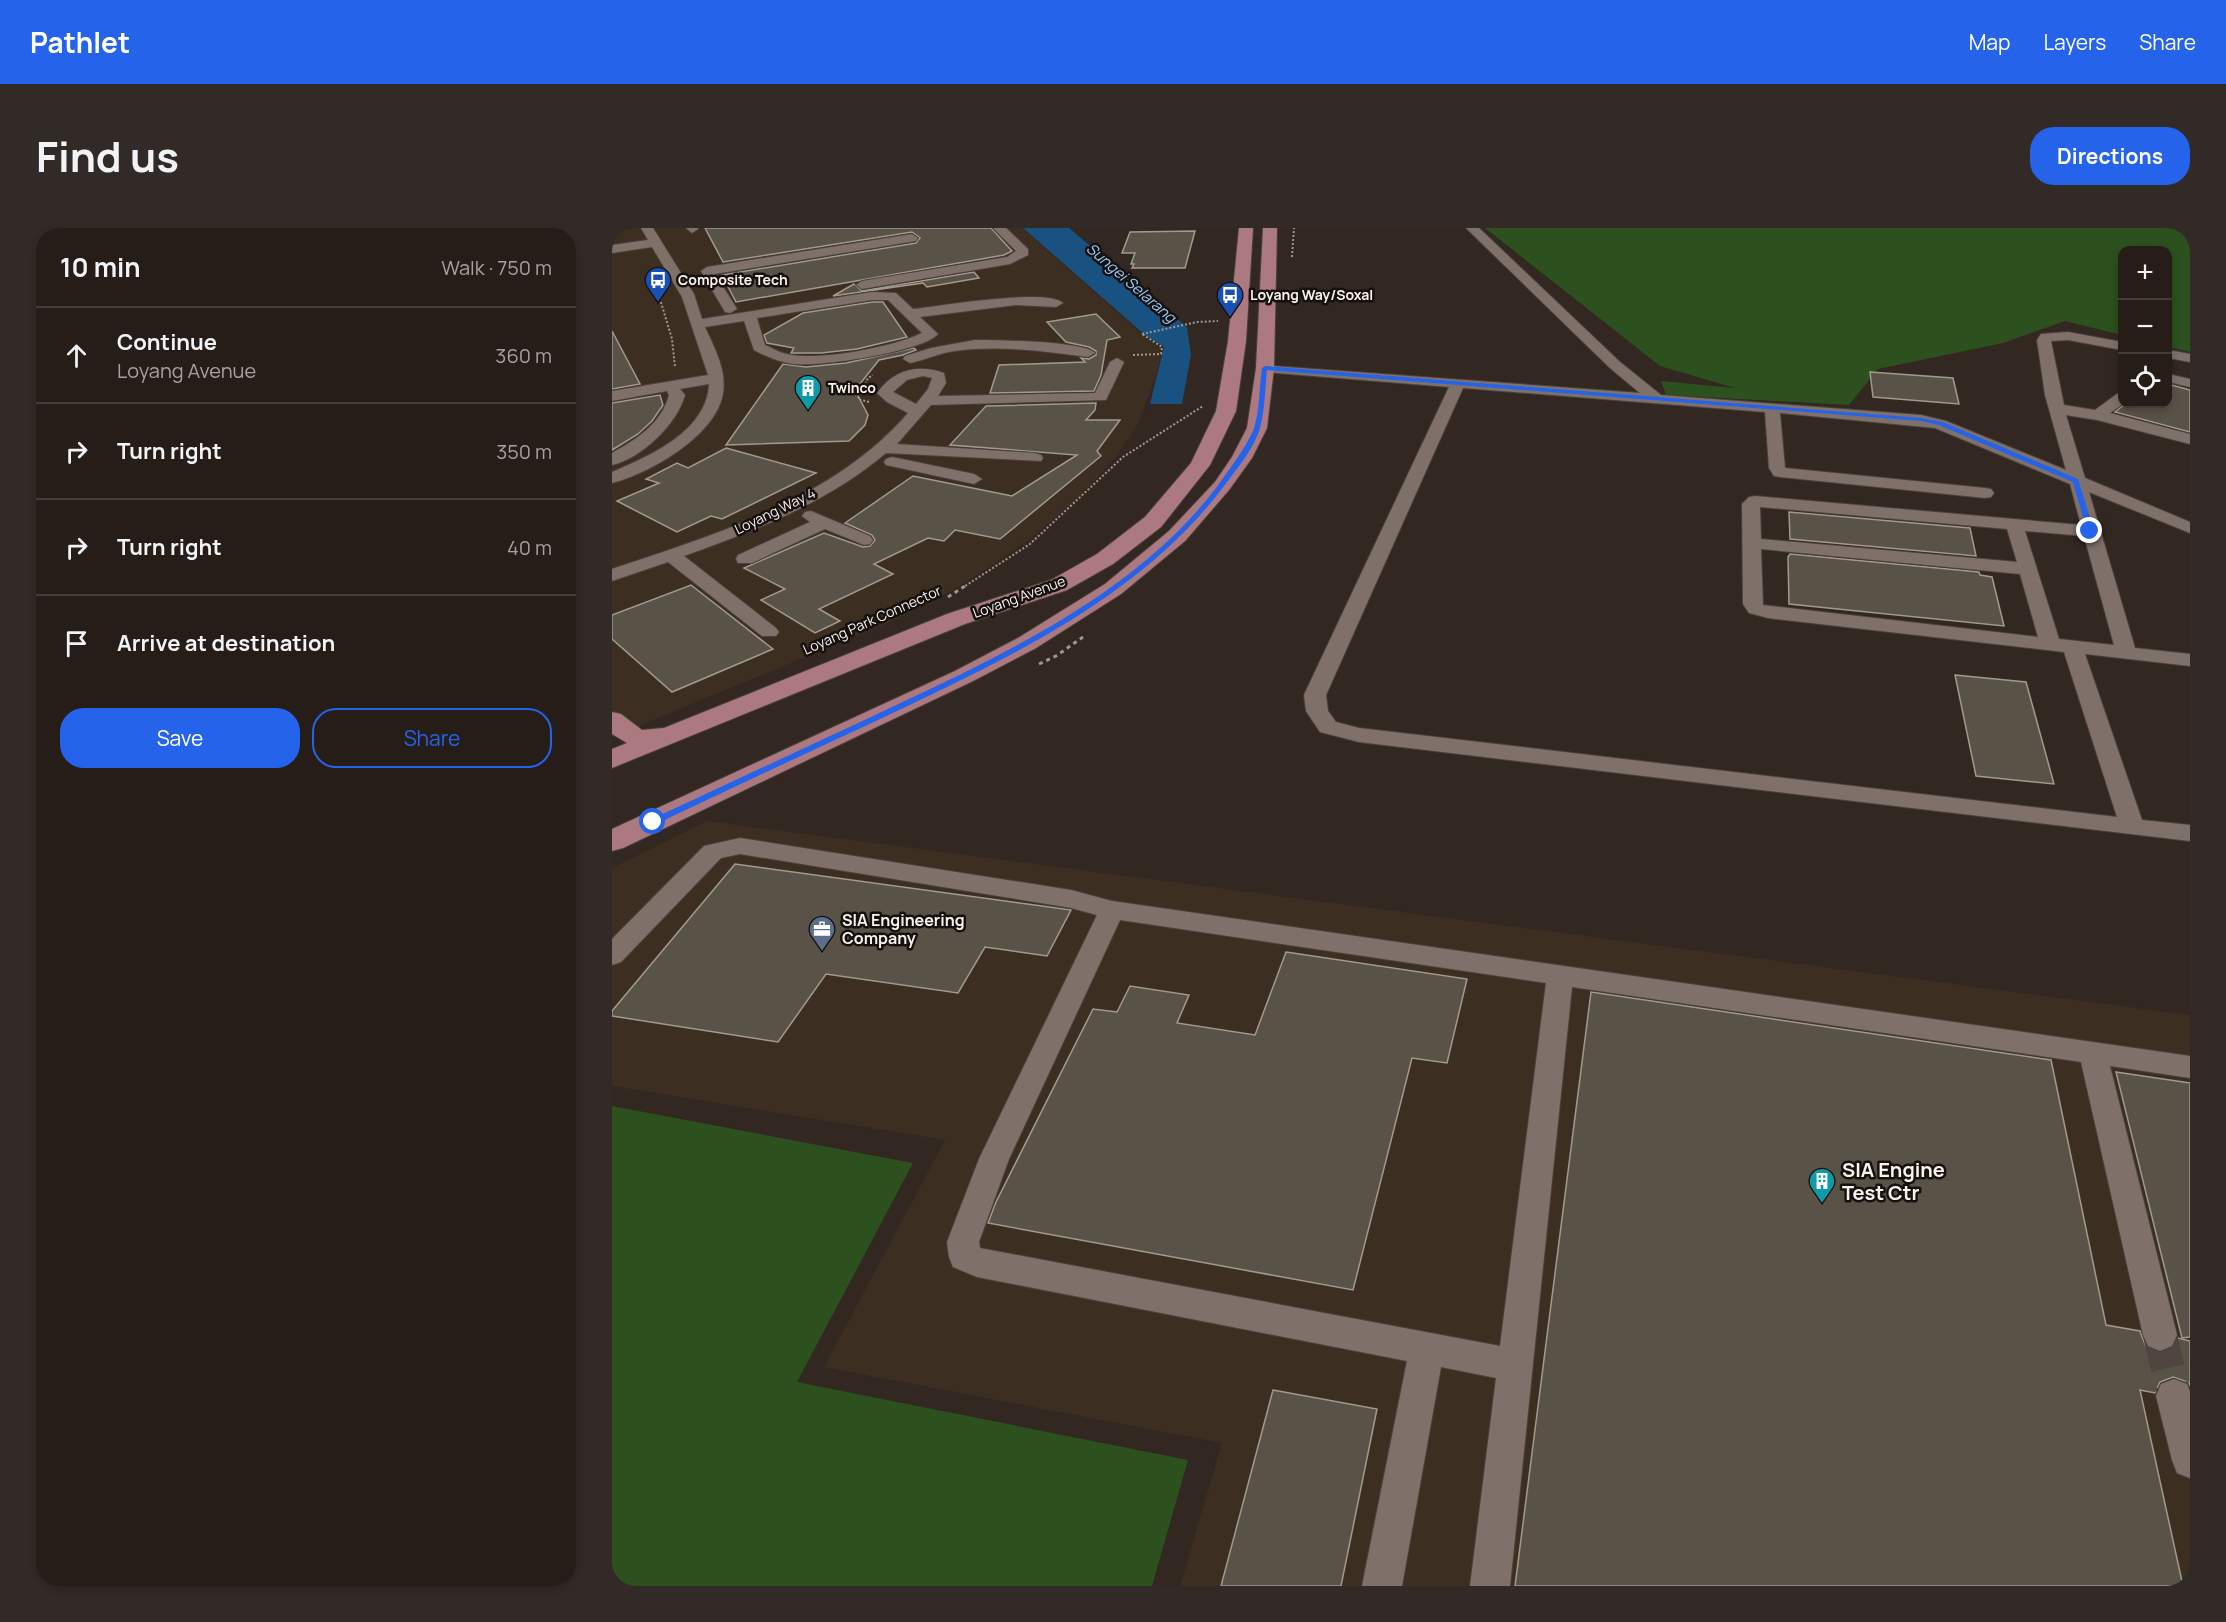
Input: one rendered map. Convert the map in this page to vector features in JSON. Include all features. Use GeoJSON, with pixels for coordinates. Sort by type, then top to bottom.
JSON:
{"type":"FeatureCollection","features":[{"type":"Feature","properties":{"kind":"main road","name":"Loyang Avenue"},"geometry":{"type":"LineString","coordinates":[[612,759],[956,619],[1059,585],[1105,559],[1153,522],[1200,465],[1226,411],[1237,341],[1246,228]]}},
{"type":"Feature","properties":{"kind":"main road"},"geometry":{"type":"LineString","coordinates":[[612,842],[964,676],[1027,643],[1113,589],[1177,536],[1204,509],[1242,458],[1257,428],[1265,368],[1270,228]]}},
{"type":"Feature","properties":{"kind":"main road"},"geometry":{"type":"LineString","coordinates":[[612,720],[630,736],[651,738],[670,735]]}},
{"type":"Feature","properties":{"kind":"street"},"geometry":{"type":"LineString","coordinates":[[612,478],[672,447],[691,432],[713,403],[715,378],[708,345],[688,296],[647,228]]}},
{"type":"Feature","properties":{"kind":"street"},"geometry":{"type":"LineString","coordinates":[[730,309],[707,271],[912,238],[904,228]]}},
{"type":"Feature","properties":{"kind":"street"},"geometry":{"type":"LineString","coordinates":[[696,319],[730,309],[1010,260],[1023,254],[1024,252],[999,228]]}},
{"type":"Feature","properties":{"kind":"street"},"geometry":{"type":"LineString","coordinates":[[1472,228],[1615,365],[1658,400]]}},
{"type":"Feature","properties":{"kind":"street"},"geometry":{"type":"LineString","coordinates":[[612,249],[655,243]]}},
{"type":"Feature","properties":{"kind":"street"},"geometry":{"type":"LineString","coordinates":[[696,319],[749,315],[883,295],[891,296],[931,334],[927,338],[822,360],[779,358],[759,347],[749,315]]}},
{"type":"Feature","properties":{"kind":"street"},"geometry":{"type":"LineString","coordinates":[[908,314],[1016,301],[1056,303]]}},
{"type":"Feature","properties":{"kind":"street"},"geometry":{"type":"LineString","coordinates":[[2118,345],[2059,335],[2046,337],[2044,340],[2052,395],[2058,409],[2075,481],[2126,652]]}},
{"type":"Feature","properties":{"kind":"street"},"geometry":{"type":"LineString","coordinates":[[1088,354],[1058,349],[974,344],[934,350],[910,359],[885,393],[912,407],[1101,397],[1117,362]]}},
{"type":"Feature","properties":{"kind":"street"},"geometry":{"type":"LineString","coordinates":[[2172,355],[2190,358]]}},
{"type":"Feature","properties":{"kind":"street"},"geometry":{"type":"LineString","coordinates":[[1265,368],[1921,420],[1940,424],[2190,528]]}},
{"type":"Feature","properties":{"kind":"street","name":"Loyang Way 4"},"geometry":{"type":"LineString","coordinates":[[612,575],[747,526],[831,484],[876,453],[922,407],[939,382],[939,375],[902,371]]}},
{"type":"Feature","properties":{"kind":"street"},"geometry":{"type":"LineString","coordinates":[[612,396],[715,378]]}},
{"type":"Feature","properties":{"kind":"street"},"geometry":{"type":"LineString","coordinates":[[2172,379],[2190,383]]}},
{"type":"Feature","properties":{"kind":"street"},"geometry":{"type":"LineString","coordinates":[[1458,383],[1315,695],[1317,711],[1328,728],[1359,735],[2190,833]]}},
{"type":"Feature","properties":{"kind":"street"},"geometry":{"type":"LineString","coordinates":[[612,459],[651,434],[666,418],[676,404],[675,385]]}},
{"type":"Feature","properties":{"kind":"street"},"geometry":{"type":"LineString","coordinates":[[2098,415],[2118,400]]}},
{"type":"Feature","properties":{"kind":"street"},"geometry":{"type":"LineString","coordinates":[[1772,408],[1777,468],[1780,472],[1985,493]]}},
{"type":"Feature","properties":{"kind":"street"},"geometry":{"type":"LineString","coordinates":[[2058,409],[2098,415],[2190,439]]}},
{"type":"Feature","properties":{"kind":"street"},"geometry":{"type":"LineString","coordinates":[[876,453],[1035,458]]}},
{"type":"Feature","properties":{"kind":"street"},"geometry":{"type":"LineString","coordinates":[[876,453],[974,479]]}},
{"type":"Feature","properties":{"kind":"street"},"geometry":{"type":"LineString","coordinates":[[2090,531],[1755,501],[1751,504],[1750,543],[1753,603],[1761,611],[2190,660]]}},
{"type":"Feature","properties":{"kind":"street"},"geometry":{"type":"LineString","coordinates":[[789,506],[864,540]]}},
{"type":"Feature","properties":{"kind":"street"},"geometry":{"type":"LineString","coordinates":[[746,559],[825,522]]}},
{"type":"Feature","properties":{"kind":"street"},"geometry":{"type":"LineString","coordinates":[[2014,523],[2050,643]]}},
{"type":"Feature","properties":{"kind":"street"},"geometry":{"type":"LineString","coordinates":[[1750,543],[2027,569]]}},
{"type":"Feature","properties":{"kind":"street"},"geometry":{"type":"LineString","coordinates":[[671,555],[768,632]]}},
{"type":"Feature","properties":{"kind":"street"},"geometry":{"type":"LineString","coordinates":[[2072,646],[2132,826]]}},
{"type":"Feature","properties":{"kind":"street"},"geometry":{"type":"LineString","coordinates":[[612,955],[712,852],[726,847],[740,846],[1047,896],[1112,910],[2190,1067]]}},
{"type":"Feature","properties":{"kind":"street"},"geometry":{"type":"LineString","coordinates":[[1112,910],[993,1159],[963,1242],[965,1257],[977,1262],[1514,1365]]}},
{"type":"Feature","properties":{"kind":"street"},"geometry":{"type":"LineString","coordinates":[[1490,1586],[1560,976]]}},
{"type":"Feature","properties":{"kind":"street"},"geometry":{"type":"LineString","coordinates":[[2093,1054],[2160,1335]]}},
{"type":"Feature","properties":{"kind":"street"},"geometry":{"type":"LineString","coordinates":[[1383,1586],[1427,1348]]}},
{"type":"Feature","properties":{"kind":"street"},"geometry":{"type":"LineString","coordinates":[[2174,1396],[2190,1460]]}},
{"type":"Feature","properties":{"kind":"path"},"geometry":{"type":"LineString","coordinates":[[1292,261],[1294,228]]}},
{"type":"Feature","properties":{"kind":"path"},"geometry":{"type":"LineString","coordinates":[[635,246],[654,278],[672,339],[675,385]]}},
{"type":"Feature","properties":{"kind":"path"},"geometry":{"type":"LineString","coordinates":[[1142,334],[1190,323]]}},
{"type":"Feature","properties":{"kind":"path"},"geometry":{"type":"LineString","coordinates":[[875,405],[858,399],[868,378],[888,368],[902,371]]}},
{"type":"Feature","properties":{"kind":"path","name":"Loyang Park Connector"},"geometry":{"type":"LineString","coordinates":[[943,600],[1030,544],[1123,458],[1205,405]]}},
{"type":"Feature","properties":{"kind":"shaded area"},"geometry":{"type":"Polygon","coordinates":[[[612,228],[1022,228],[1144,336],[1161,348],[1158,370],[1139,422],[1116,457],[1080,496],[1036,534],[997,562],[952,591],[897,619],[612,737],[612,228]]]}},
{"type":"Feature","properties":{"kind":"shaded area"},"geometry":{"type":"Polygon","coordinates":[[[707,821],[2190,1015],[2190,1586],[1180,1586],[1222,1443],[824,1367],[945,1140],[612,1086],[612,868],[707,821]]]}},
{"type":"Feature","properties":{"kind":"green space"},"geometry":{"type":"Polygon","coordinates":[[[1485,228],[2190,228],[2190,352],[2172,348],[2172,246],[2118,246],[2118,334],[2065,321],[2003,343],[1878,369],[1849,405],[1666,395],[1661,381],[1735,388],[1660,366],[1485,228]]]}},
{"type":"Feature","properties":{"kind":"green space"},"geometry":{"type":"Polygon","coordinates":[[[612,1106],[913,1163],[797,1382],[1188,1460],[1152,1586],[612,1586],[612,1106]]]}},
{"type":"Feature","properties":{"kind":"water","name":"Sungei Selarang"},"geometry":{"type":"Polygon","coordinates":[[[1023,228],[1069,228],[1187,327],[1191,355],[1182,404],[1150,404],[1164,347],[1146,336],[1023,228]]]}},
{"type":"Feature","properties":{"kind":"building"},"geometry":{"type":"Polygon","coordinates":[[[705,228],[991,228],[1012,251],[1004,255],[736,302],[722,275],[916,243],[920,238],[912,232],[723,262],[705,228]]]}},
{"type":"Feature","properties":{"kind":"building"},"geometry":{"type":"Polygon","coordinates":[[[1195,231],[1185,268],[1132,268],[1135,253],[1122,253],[1130,232],[1195,231]]]}},
{"type":"Feature","properties":{"kind":"building"},"geometry":{"type":"Polygon","coordinates":[[[974,272],[979,278],[927,287],[923,283],[833,296],[854,284],[862,291],[974,272]]]}},
{"type":"Feature","properties":{"kind":"building"},"geometry":{"type":"Polygon","coordinates":[[[883,302],[907,337],[857,349],[821,353],[791,353],[794,348],[767,343],[764,335],[803,313],[883,302]]]}},
{"type":"Feature","properties":{"kind":"building"},"geometry":{"type":"Polygon","coordinates":[[[1096,314],[1120,337],[1107,340],[1101,375],[1094,391],[990,393],[999,365],[1085,362],[1081,358],[1089,359],[1096,355],[1096,351],[1089,347],[1066,342],[1047,322],[1096,314]]]}},
{"type":"Feature","properties":{"kind":"building"},"geometry":{"type":"Polygon","coordinates":[[[612,331],[640,384],[612,389],[612,331]]]}},
{"type":"Feature","properties":{"kind":"building","name":"Twinco"},"geometry":{"type":"Polygon","coordinates":[[[914,348],[916,350],[903,355],[879,360],[855,390],[868,415],[865,425],[849,441],[726,445],[783,364],[806,367],[846,363],[914,348]]]}},
{"type":"Feature","properties":{"kind":"building"},"geometry":{"type":"Polygon","coordinates":[[[1870,372],[1953,378],[1959,404],[1873,397],[1870,372]]]}},
{"type":"Feature","properties":{"kind":"building"},"geometry":{"type":"Polygon","coordinates":[[[2172,385],[2190,390],[2190,432],[2115,412],[2120,408],[2172,408],[2172,385]]]}},
{"type":"Feature","properties":{"kind":"building"},"geometry":{"type":"Polygon","coordinates":[[[660,395],[663,405],[652,421],[638,434],[612,450],[612,403],[660,395]]]}},
{"type":"Feature","properties":{"kind":"building"},"geometry":{"type":"Polygon","coordinates":[[[1096,403],[1095,410],[1086,420],[1120,420],[1097,451],[1101,456],[1000,539],[955,530],[944,541],[928,538],[874,564],[893,574],[819,609],[840,621],[815,633],[761,600],[785,589],[744,568],[824,533],[863,547],[870,546],[875,540],[872,535],[845,523],[913,476],[1012,496],[1077,455],[950,445],[986,406],[1096,403]]]}},
{"type":"Feature","properties":{"kind":"building"},"geometry":{"type":"Polygon","coordinates":[[[726,448],[816,473],[722,519],[711,516],[677,532],[617,501],[659,483],[646,479],[677,463],[688,468],[726,448]]]}},
{"type":"Feature","properties":{"kind":"building"},"geometry":{"type":"Polygon","coordinates":[[[1789,512],[1970,528],[1976,556],[1790,539],[1789,512]]]}},
{"type":"Feature","properties":{"kind":"building"},"geometry":{"type":"Polygon","coordinates":[[[1790,554],[1979,572],[1980,575],[1992,577],[2004,626],[1789,604],[1788,557],[1790,554]]]}},
{"type":"Feature","properties":{"kind":"building"},"geometry":{"type":"Polygon","coordinates":[[[691,585],[773,649],[672,692],[612,639],[612,615],[691,585]]]}},
{"type":"Feature","properties":{"kind":"building"},"geometry":{"type":"Polygon","coordinates":[[[1955,675],[2026,682],[2054,784],[1976,776],[1955,675]]]}},
{"type":"Feature","properties":{"kind":"building","name":"SIA Engineering Company"},"geometry":{"type":"Polygon","coordinates":[[[735,864],[1071,910],[1047,956],[985,947],[958,993],[826,974],[778,1042],[612,1016],[612,1011],[735,864]]]}},
{"type":"Feature","properties":{"kind":"building"},"geometry":{"type":"Polygon","coordinates":[[[1286,952],[1467,979],[1447,1063],[1412,1058],[1353,1290],[988,1223],[996,1202],[1093,1009],[1117,1012],[1130,986],[1189,995],[1177,1023],[1255,1035],[1286,952]]]}},
{"type":"Feature","properties":{"kind":"building","name":"SIA Engine Test Ctr"},"geometry":{"type":"Polygon","coordinates":[[[1591,992],[2051,1060],[2106,1325],[2140,1331],[2146,1347],[2159,1353],[2173,1348],[2178,1338],[2190,1341],[2190,1386],[2188,1382],[2173,1377],[2160,1382],[2155,1393],[2140,1390],[2183,1586],[1515,1586],[1591,992]]]}},
{"type":"Feature","properties":{"kind":"building"},"geometry":{"type":"Polygon","coordinates":[[[2116,1072],[2190,1083],[2190,1337],[2182,1338],[2116,1072]]]}},
{"type":"Feature","properties":{"kind":"building"},"geometry":{"type":"Polygon","coordinates":[[[1273,1390],[1377,1409],[1341,1586],[1221,1586],[1273,1390]]]}},
{"type":"Feature","properties":{"kind":"tunnel"},"geometry":{"type":"LineString","coordinates":[[2160,1335],[2174,1396]]}},
{"type":"Feature","properties":{"kind":"place","name":"Composite Tech"},"geometry":{"type":"Point","coordinates":[658,303]}},
{"type":"Feature","properties":{"kind":"place","name":"Loyang Way/Soxal"},"geometry":{"type":"Point","coordinates":[1230,318]}},
{"type":"Feature","properties":{"kind":"place","name":"Twinco"},"geometry":{"type":"Point","coordinates":[808,411]}},
{"type":"Feature","properties":{"kind":"place","name":"SIA Engineering Company"},"geometry":{"type":"Point","coordinates":[822,952]}},
{"type":"Feature","properties":{"kind":"place","name":"SIA Engine Test Ctr"},"geometry":{"type":"Point","coordinates":[1822,1204]}},
{"type":"Feature","properties":{"kind":"route"},"geometry":{"type":"LineString","coordinates":[[653,822],[964,676],[1027,643],[1113,589],[1146,564],[1204,509],[1242,458],[1257,428],[1265,368],[1921,420],[1940,424],[2075,481],[2090,531]]}}]}
